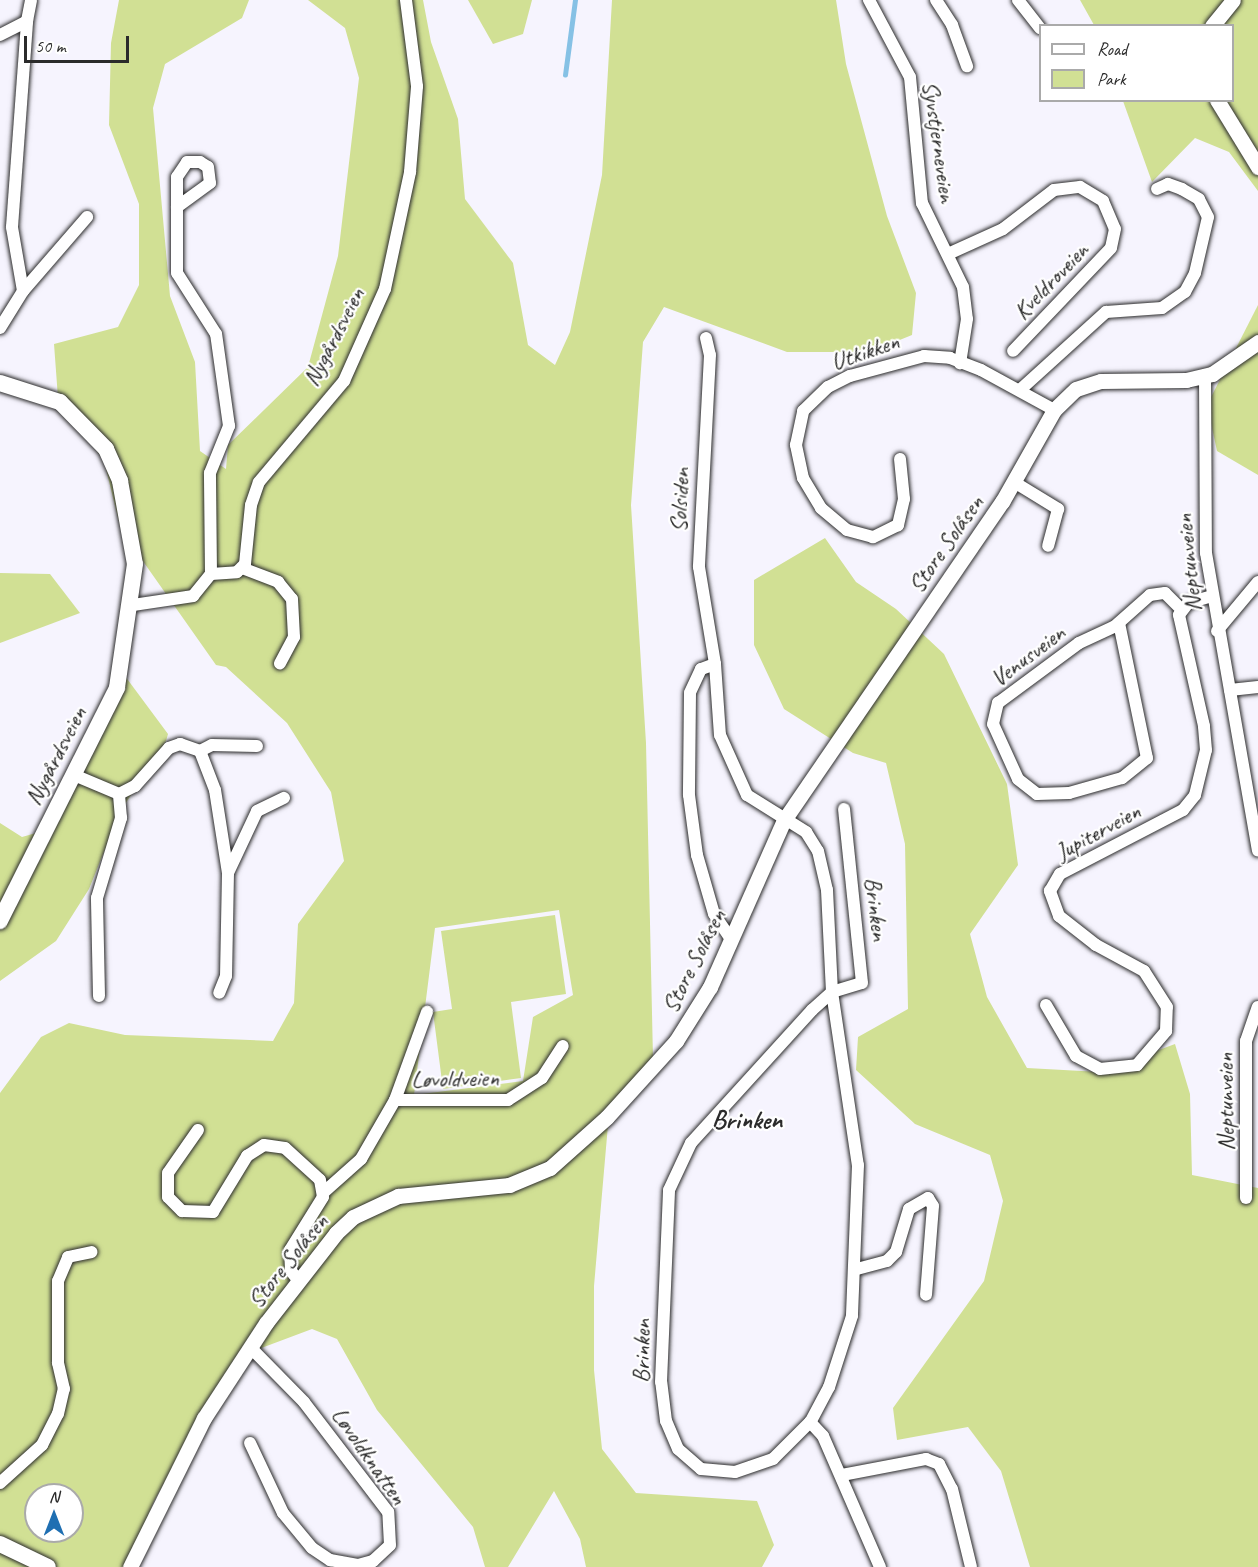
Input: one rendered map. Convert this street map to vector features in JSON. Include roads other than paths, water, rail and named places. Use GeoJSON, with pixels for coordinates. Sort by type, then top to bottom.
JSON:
{"type":"FeatureCollection","features":[{"type":"Feature","properties":{"kind":"main road","name":"Nygårdsveien"},"geometry":{"type":"LineString","coordinates":[[0,382],[60,402],[106,449],[120,481],[132,535],[133,605],[117,688],[0,921]]}},
{"type":"Feature","properties":{"kind":"main road"},"geometry":{"type":"LineString","coordinates":[[0,1544],[48,1567]]}},
{"type":"Feature","properties":{"kind":"street"},"geometry":{"type":"LineString","coordinates":[[24,291],[12,227],[30,0]]}},
{"type":"Feature","properties":{"kind":"street","name":"Nygårdsveien"},"geometry":{"type":"LineString","coordinates":[[242,568],[259,482],[344,381],[385,289],[410,172],[417,86],[406,0]]}},
{"type":"Feature","properties":{"kind":"street","name":"Syvstjerneveien"},"geometry":{"type":"LineString","coordinates":[[868,0],[910,77],[922,202],[963,287],[967,319],[960,363]]}},
{"type":"Feature","properties":{"kind":"street","name":"Syvstjerneveien"},"geometry":{"type":"LineString","coordinates":[[936,0],[952,25],[967,66]]}},
{"type":"Feature","properties":{"kind":"street"},"geometry":{"type":"LineString","coordinates":[[1018,0],[1039,26]]}},
{"type":"Feature","properties":{"kind":"street"},"geometry":{"type":"LineString","coordinates":[[1214,24],[1233,0]]}},
{"type":"Feature","properties":{"kind":"street"},"geometry":{"type":"LineString","coordinates":[[0,35],[27,21]]}},
{"type":"Feature","properties":{"kind":"street"},"geometry":{"type":"LineString","coordinates":[[1218,102],[1258,166]]}},
{"type":"Feature","properties":{"kind":"street"},"geometry":{"type":"LineString","coordinates":[[1021,389],[1106,312],[1162,308],[1185,292],[1195,273],[1208,217],[1198,199],[1182,189],[1168,183],[1157,189]]}},
{"type":"Feature","properties":{"kind":"street","name":"Kveldroveien"},"geometry":{"type":"LineString","coordinates":[[948,254],[1003,229],[1054,190],[1080,187],[1103,201],[1115,229],[1111,248],[1012,351]]}},
{"type":"Feature","properties":{"kind":"street"},"geometry":{"type":"LineString","coordinates":[[177,207],[177,273],[216,334],[230,411],[210,473],[211,574]]}},
{"type":"Feature","properties":{"kind":"street"},"geometry":{"type":"LineString","coordinates":[[0,328],[24,291],[87,217]]}},
{"type":"Feature","properties":{"kind":"street","name":"Solsiden"},"geometry":{"type":"LineString","coordinates":[[706,338],[710,355],[699,567],[716,664],[725,757],[747,795],[784,820]]}},
{"type":"Feature","properties":{"kind":"street","name":"Store Solåsen"},"geometry":{"type":"LineString","coordinates":[[130,1567],[186,1449],[250,1348],[298,1280],[336,1233],[374,1205],[430,1192],[509,1185],[550,1168],[607,1116],[676,1041],[697,1013],[784,820],[1014,482],[1054,410],[1076,389],[1101,381],[1205,375],[1258,342]]}},
{"type":"Feature","properties":{"kind":"street","name":"Utkikken"},"geometry":{"type":"LineString","coordinates":[[900,459],[904,500],[898,525],[873,537],[847,530],[821,508],[803,478],[796,445],[803,411],[828,387],[894,360],[924,356],[960,363],[1021,389],[1054,410]]}},
{"type":"Feature","properties":{"kind":"street","name":"Neptunveien"},"geometry":{"type":"LineString","coordinates":[[1205,375],[1204,526],[1217,631],[1230,690],[1258,850]]}},
{"type":"Feature","properties":{"kind":"street"},"geometry":{"type":"LineString","coordinates":[[1014,482],[1058,508],[1048,546]]}},
{"type":"Feature","properties":{"kind":"street"},"geometry":{"type":"LineString","coordinates":[[133,605],[193,596],[211,574],[242,568],[278,582],[292,599],[294,637],[280,663]]}},
{"type":"Feature","properties":{"kind":"street"},"geometry":{"type":"LineString","coordinates":[[1217,631],[1258,582]]}},
{"type":"Feature","properties":{"kind":"street","name":"Venusveien"},"geometry":{"type":"LineString","coordinates":[[1119,623],[1147,758],[1122,778],[1069,793],[1037,794],[1015,774],[993,724],[994,709],[1079,643],[1119,623],[1160,592],[1181,609]]}},
{"type":"Feature","properties":{"kind":"street"},"geometry":{"type":"LineString","coordinates":[[1181,609],[1213,596]]}},
{"type":"Feature","properties":{"kind":"street","name":"Jupiterveien"},"geometry":{"type":"LineString","coordinates":[[1046,1005],[1076,1056],[1100,1069],[1137,1065],[1166,1031],[1167,1007],[1154,984],[1132,963],[1096,945],[1059,916],[1050,891],[1060,874],[1183,810],[1195,795],[1206,750],[1179,627],[1181,609]]}},
{"type":"Feature","properties":{"kind":"street"},"geometry":{"type":"LineString","coordinates":[[716,664],[701,669],[690,693],[689,795],[711,904],[731,939]]}},
{"type":"Feature","properties":{"kind":"street"},"geometry":{"type":"LineString","coordinates":[[1230,690],[1258,687]]}},
{"type":"Feature","properties":{"kind":"street"},"geometry":{"type":"LineString","coordinates":[[119,794],[135,786],[169,748],[180,744],[200,751],[212,745],[257,746]]}},
{"type":"Feature","properties":{"kind":"street"},"geometry":{"type":"LineString","coordinates":[[200,751],[215,790],[228,873],[224,906],[226,976],[219,993]]}},
{"type":"Feature","properties":{"kind":"street"},"geometry":{"type":"LineString","coordinates":[[74,774],[119,794]]}},
{"type":"Feature","properties":{"kind":"street"},"geometry":{"type":"LineString","coordinates":[[99,996],[97,898],[121,818],[119,794]]}},
{"type":"Feature","properties":{"kind":"street"},"geometry":{"type":"LineString","coordinates":[[228,873],[257,811],[284,798]]}},
{"type":"Feature","properties":{"kind":"street","name":"Brinken"},"geometry":{"type":"LineString","coordinates":[[784,820],[806,832],[819,851],[827,890],[832,992],[855,1121],[857,1269],[844,1344],[810,1422],[773,1459],[755,1468],[701,1469],[678,1449],[666,1421],[661,1383],[669,1190],[681,1157],[832,992],[857,986],[863,978],[844,809]]}},
{"type":"Feature","properties":{"kind":"street","name":"Neptunveien"},"geometry":{"type":"LineString","coordinates":[[1246,1198],[1252,1039],[1258,1007]]}},
{"type":"Feature","properties":{"kind":"street","name":"Løvoldveien"},"geometry":{"type":"LineString","coordinates":[[298,1280],[291,1271],[290,1250],[324,1192],[361,1159],[395,1100],[427,1012]]}},
{"type":"Feature","properties":{"kind":"street","name":"Løvoldveien"},"geometry":{"type":"LineString","coordinates":[[395,1100],[508,1101],[542,1078],[563,1046]]}},
{"type":"Feature","properties":{"kind":"street"},"geometry":{"type":"LineString","coordinates":[[198,1130],[168,1173],[168,1197],[182,1211],[213,1212],[247,1156],[264,1145],[285,1148],[304,1162],[324,1192]]}},
{"type":"Feature","properties":{"kind":"street"},"geometry":{"type":"LineString","coordinates":[[857,1269],[887,1261],[896,1252],[909,1209],[928,1198],[933,1206],[926,1295]]}},
{"type":"Feature","properties":{"kind":"street"},"geometry":{"type":"LineString","coordinates":[[0,1483],[42,1445],[58,1414],[64,1389],[58,1363],[58,1281],[68,1257],[91,1252]]}},
{"type":"Feature","properties":{"kind":"street","name":"Løvoldknatten"},"geometry":{"type":"LineString","coordinates":[[250,1348],[304,1402],[388,1512],[390,1545],[373,1561],[358,1565],[330,1560],[312,1548],[283,1513],[250,1443]]}},
{"type":"Feature","properties":{"kind":"street"},"geometry":{"type":"LineString","coordinates":[[810,1422],[824,1436],[880,1567]]}},
{"type":"Feature","properties":{"kind":"street"},"geometry":{"type":"LineString","coordinates":[[842,1475],[926,1459],[939,1464],[952,1490],[971,1567]]}},
{"type":"Feature","properties":{"kind":"waterway"},"geometry":{"type":"LineString","coordinates":[[565,75],[575,0]]}},
{"type":"Feature","properties":{"kind":"district","name":"Brinken"},"geometry":{"type":"Point","coordinates":[747,1120]}}]}
